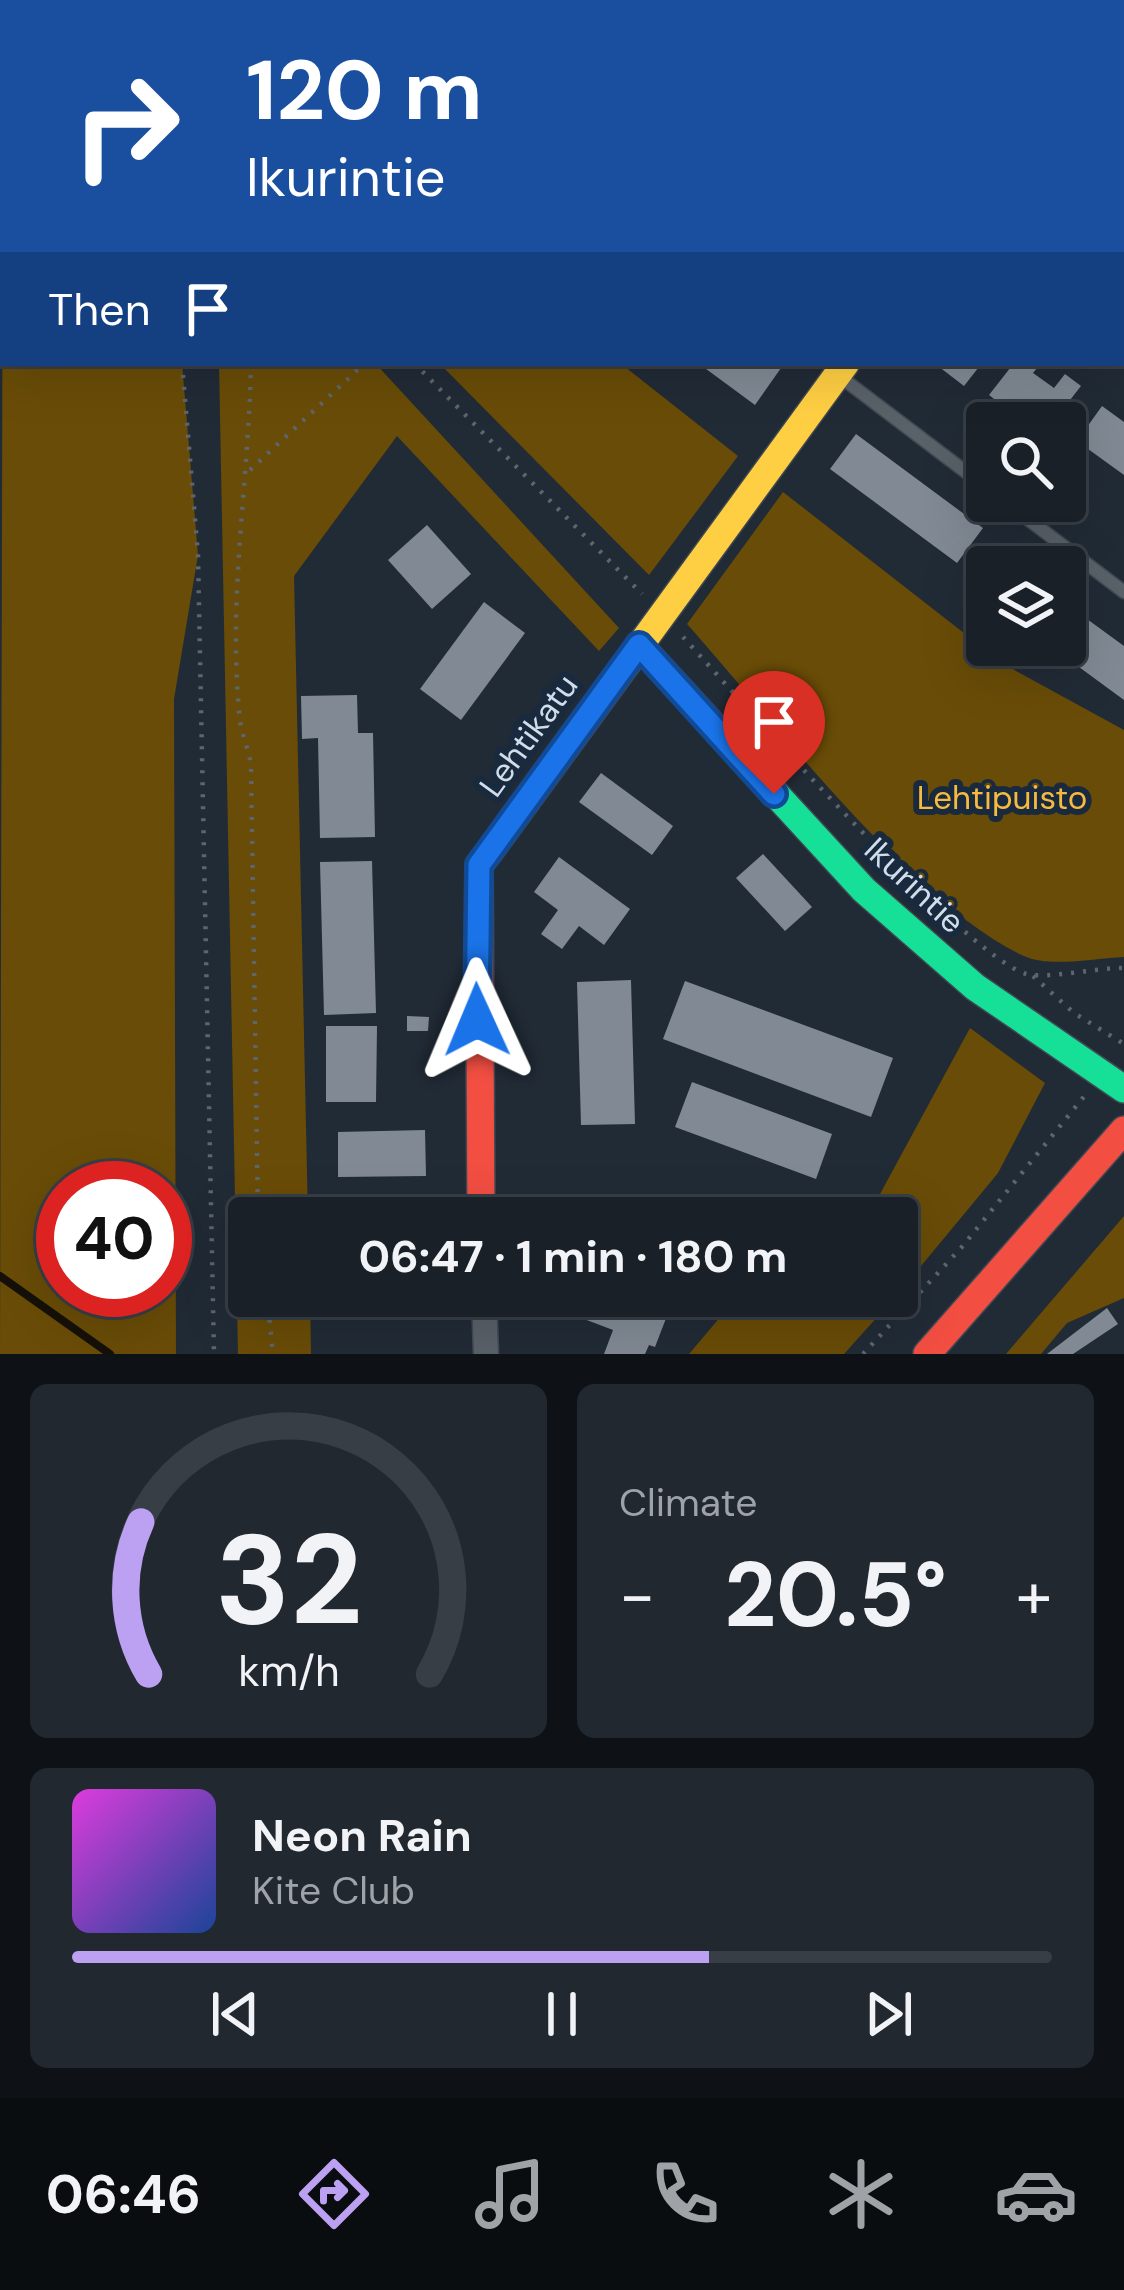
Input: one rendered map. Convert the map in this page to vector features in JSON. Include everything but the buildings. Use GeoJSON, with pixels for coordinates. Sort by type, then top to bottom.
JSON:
{"type":"FeatureCollection","features":[{"type":"Feature","properties":{"kind":"street","name":"Lehtikatu"},"geometry":{"type":"LineString","coordinates":[[481,1197],[476,873],[484,854],[842,369]]}},
{"type":"Feature","properties":{"kind":"street","name":"Ikurintie"},"geometry":{"type":"LineString","coordinates":[[639,645],[864,890],[975,987],[1124,1089]]}},
{"type":"Feature","properties":{"kind":"street"},"geometry":{"type":"LineString","coordinates":[[927,1354],[1124,1130]]}},
{"type":"Feature","properties":{"kind":"street"},"geometry":{"type":"LineString","coordinates":[[485,1317],[486,1354]]}},
{"type":"Feature","properties":{"kind":"lane"},"geometry":{"type":"LineString","coordinates":[[842,369],[966,471]]}},
{"type":"Feature","properties":{"kind":"lane"},"geometry":{"type":"LineString","coordinates":[[1032,522],[1124,592]]}},
{"type":"Feature","properties":{"kind":"path"},"geometry":{"type":"LineString","coordinates":[[182,366],[198,555],[214,1354]]}},
{"type":"Feature","properties":{"kind":"path"},"geometry":{"type":"LineString","coordinates":[[251,366],[249,471],[236,610],[240,718],[251,765],[259,1197]]}},
{"type":"Feature","properties":{"kind":"path"},"geometry":{"type":"LineString","coordinates":[[249,471],[361,366]]}},
{"type":"Feature","properties":{"kind":"path"},"geometry":{"type":"LineString","coordinates":[[417,366],[662,613],[889,861],[968,932],[1123,1044]]}},
{"type":"Feature","properties":{"kind":"path"},"geometry":{"type":"LineString","coordinates":[[1032,975],[1124,968]]}},
{"type":"Feature","properties":{"kind":"path"},"geometry":{"type":"LineString","coordinates":[[863,1354],[961,1248],[1088,1092]]}},
{"type":"Feature","properties":{"kind":"path"},"geometry":{"type":"LineString","coordinates":[[269,1317],[273,1354]]}},
{"type":"Feature","properties":{"kind":"green space"},"geometry":{"type":"Polygon","coordinates":[[[2,366],[182,366],[198,555],[174,699],[175,1161],[36,1161],[36,1317],[176,1317],[176,1354],[0,1354],[2,366]]]}},
{"type":"Feature","properties":{"kind":"green space"},"geometry":{"type":"Polygon","coordinates":[[[219,366],[378,366],[619,628],[599,651],[397,436],[294,576],[308,1197],[235,1197],[219,366]]]}},
{"type":"Feature","properties":{"kind":"green space"},"geometry":{"type":"Polygon","coordinates":[[[442,366],[624,366],[738,456],[649,575],[442,366]]]}},
{"type":"Feature","properties":{"kind":"green space","name":"Lehtipuisto"},"geometry":{"type":"Polygon","coordinates":[[[783,492],[966,635],[966,666],[1007,666],[1124,730],[1124,957],[1034,960],[981,931],[891,854],[687,624],[783,492]]]}},
{"type":"Feature","properties":{"kind":"green space"},"geometry":{"type":"Polygon","coordinates":[[[970,1028],[1045,1083],[998,1173],[918,1270],[918,1197],[878,1197],[970,1028]]]}},
{"type":"Feature","properties":{"kind":"green space"},"geometry":{"type":"Polygon","coordinates":[[[1124,1216],[1124,1298],[1067,1323],[1041,1354],[1006,1354],[1124,1216]]]}},
{"type":"Feature","properties":{"kind":"green space"},"geometry":{"type":"Polygon","coordinates":[[[237,1317],[310,1317],[311,1354],[238,1354],[237,1317]]]}},
{"type":"Feature","properties":{"kind":"green space"},"geometry":{"type":"Polygon","coordinates":[[[720,1317],[877,1317],[844,1354],[689,1354],[720,1317]]]}},
{"type":"Feature","properties":{"kind":"waterway"},"geometry":{"type":"LineString","coordinates":[[0,1276],[110,1354]]}},
{"type":"Feature","properties":{"kind":"traffic: fast"},"geometry":{"type":"LineString","coordinates":[[639,645],[864,890],[975,987],[1124,1089]]}},
{"type":"Feature","properties":{"kind":"traffic: slow"},"geometry":{"type":"LineString","coordinates":[[490,851],[844,366]]}},
{"type":"Feature","properties":{"kind":"traffic: jam"},"geometry":{"type":"LineString","coordinates":[[481,1197],[479,865],[490,851]]}},
{"type":"Feature","properties":{"kind":"traffic: jam"},"geometry":{"type":"LineString","coordinates":[[927,1354],[1124,1130]]}},
{"type":"Feature","properties":{"kind":"route"},"geometry":{"type":"LineString","coordinates":[[477,1020],[475,880],[479,865],[639,645],[774,794]]}}]}
